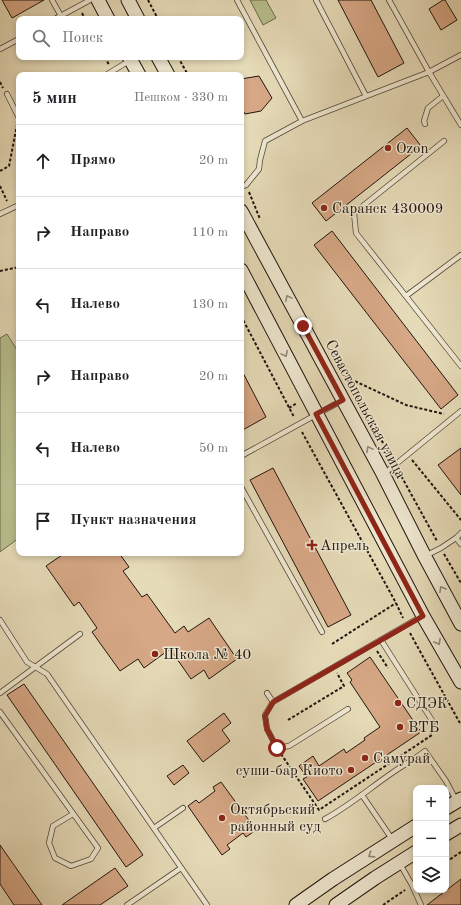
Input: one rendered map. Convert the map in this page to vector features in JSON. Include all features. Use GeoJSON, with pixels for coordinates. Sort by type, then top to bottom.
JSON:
{"type":"FeatureCollection","features":[{"type":"Feature","properties":{"kind":"main road"},"geometry":{"type":"LineString","coordinates":[[98,0],[106,16]]}},
{"type":"Feature","properties":{"kind":"main road"},"geometry":{"type":"LineString","coordinates":[[128,0],[136,16]]}},
{"type":"Feature","properties":{"kind":"main road"},"geometry":{"type":"LineString","coordinates":[[131,60],[137,72]]}},
{"type":"Feature","properties":{"kind":"main road"},"geometry":{"type":"LineString","coordinates":[[160,60],[166,72]]}},
{"type":"Feature","properties":{"kind":"main road","name":"Севастопольская улица"},"geometry":{"type":"LineString","coordinates":[[244,216],[383,474],[461,624]]}},
{"type":"Feature","properties":{"kind":"main road"},"geometry":{"type":"LineString","coordinates":[[244,276],[423,616],[461,682]]}},
{"type":"Feature","properties":{"kind":"main road"},"geometry":{"type":"LineString","coordinates":[[449,832],[461,825]]}},
{"type":"Feature","properties":{"kind":"main road"},"geometry":{"type":"LineString","coordinates":[[296,905],[333,879],[413,828]]}},
{"type":"Feature","properties":{"kind":"main road"},"geometry":{"type":"LineString","coordinates":[[336,905],[413,854]]}},
{"type":"Feature","properties":{"kind":"lane"},"geometry":{"type":"LineString","coordinates":[[52,0],[60,16],[90,0]]}},
{"type":"Feature","properties":{"kind":"lane"},"geometry":{"type":"LineString","coordinates":[[237,0],[302,121]]}},
{"type":"Feature","properties":{"kind":"lane"},"geometry":{"type":"LineString","coordinates":[[316,0],[366,96]]}},
{"type":"Feature","properties":{"kind":"lane"},"geometry":{"type":"LineString","coordinates":[[389,0],[429,72],[461,125]]}},
{"type":"Feature","properties":{"kind":"lane"},"geometry":{"type":"LineString","coordinates":[[0,49],[16,41]]}},
{"type":"Feature","properties":{"kind":"lane"},"geometry":{"type":"LineString","coordinates":[[244,185],[259,168],[265,141],[302,121],[429,72],[461,54]]}},
{"type":"Feature","properties":{"kind":"lane"},"geometry":{"type":"LineString","coordinates":[[110,72],[127,60]]}},
{"type":"Feature","properties":{"kind":"lane"},"geometry":{"type":"LineString","coordinates":[[7,94],[16,112]]}},
{"type":"Feature","properties":{"kind":"lane"},"geometry":{"type":"LineString","coordinates":[[425,124],[424,121],[428,108],[443,96]]}},
{"type":"Feature","properties":{"kind":"lane"},"geometry":{"type":"LineString","coordinates":[[444,141],[354,213],[356,233],[461,366]]}},
{"type":"Feature","properties":{"kind":"lane"},"geometry":{"type":"LineString","coordinates":[[0,214],[16,206]]}},
{"type":"Feature","properties":{"kind":"lane"},"geometry":{"type":"LineString","coordinates":[[406,296],[461,255]]}},
{"type":"Feature","properties":{"kind":"lane"},"geometry":{"type":"LineString","coordinates":[[244,454],[343,400]]}},
{"type":"Feature","properties":{"kind":"lane"},"geometry":{"type":"LineString","coordinates":[[383,474],[461,411]]}},
{"type":"Feature","properties":{"kind":"lane"},"geometry":{"type":"LineString","coordinates":[[244,492],[322,632]]}},
{"type":"Feature","properties":{"kind":"lane"},"geometry":{"type":"LineString","coordinates":[[425,557],[442,548],[461,533]]}},
{"type":"Feature","properties":{"kind":"lane"},"geometry":{"type":"LineString","coordinates":[[456,538],[461,544]]}},
{"type":"Feature","properties":{"kind":"lane"},"geometry":{"type":"LineString","coordinates":[[348,709],[289,746],[277,748],[267,729],[265,716],[273,702],[423,616]]}},
{"type":"Feature","properties":{"kind":"lane"},"geometry":{"type":"LineString","coordinates":[[0,620],[27,662],[47,674],[207,905]]}},
{"type":"Feature","properties":{"kind":"lane"},"geometry":{"type":"LineString","coordinates":[[0,692],[80,634]]}},
{"type":"Feature","properties":{"kind":"lane"},"geometry":{"type":"LineString","coordinates":[[381,640],[433,722]]}},
{"type":"Feature","properties":{"kind":"lane"},"geometry":{"type":"LineString","coordinates":[[267,693],[273,702]]}},
{"type":"Feature","properties":{"kind":"lane"},"geometry":{"type":"LineString","coordinates":[[0,712],[98,848],[91,859],[71,866],[55,858],[49,843],[53,826],[73,814]]}},
{"type":"Feature","properties":{"kind":"lane"},"geometry":{"type":"LineString","coordinates":[[325,819],[425,751],[446,781],[455,803]]}},
{"type":"Feature","properties":{"kind":"lane"},"geometry":{"type":"LineString","coordinates":[[362,795],[393,840]]}},
{"type":"Feature","properties":{"kind":"lane"},"geometry":{"type":"LineString","coordinates":[[154,828],[183,808]]}},
{"type":"Feature","properties":{"kind":"lane"},"geometry":{"type":"LineString","coordinates":[[400,862],[421,905]]}},
{"type":"Feature","properties":{"kind":"lane"},"geometry":{"type":"LineString","coordinates":[[127,905],[181,868]]}},
{"type":"Feature","properties":{"kind":"path"},"geometry":{"type":"LineString","coordinates":[[148,0],[156,16]]}},
{"type":"Feature","properties":{"kind":"path"},"geometry":{"type":"LineString","coordinates":[[180,60],[186,72]]}},
{"type":"Feature","properties":{"kind":"path"},"geometry":{"type":"LineString","coordinates":[[0,171],[9,166],[16,132]]}},
{"type":"Feature","properties":{"kind":"path"},"geometry":{"type":"LineString","coordinates":[[0,186],[10,209]]}},
{"type":"Feature","properties":{"kind":"path"},"geometry":{"type":"LineString","coordinates":[[244,188],[261,221]]}},
{"type":"Feature","properties":{"kind":"path"},"geometry":{"type":"LineString","coordinates":[[0,271],[16,268]]}},
{"type":"Feature","properties":{"kind":"path"},"geometry":{"type":"LineString","coordinates":[[244,322],[461,726]]}},
{"type":"Feature","properties":{"kind":"path"},"geometry":{"type":"LineString","coordinates":[[342,370],[461,583]]}},
{"type":"Feature","properties":{"kind":"path"},"geometry":{"type":"LineString","coordinates":[[346,377],[406,405],[454,417]]}},
{"type":"Feature","properties":{"kind":"path"},"geometry":{"type":"LineString","coordinates":[[407,454],[461,520]]}},
{"type":"Feature","properties":{"kind":"path"},"geometry":{"type":"LineString","coordinates":[[332,644],[396,603]]}},
{"type":"Feature","properties":{"kind":"path"},"geometry":{"type":"LineString","coordinates":[[375,649],[388,669]]}},
{"type":"Feature","properties":{"kind":"path"},"geometry":{"type":"LineString","coordinates":[[288,720],[344,686],[340,678]]}},
{"type":"Feature","properties":{"kind":"path"},"geometry":{"type":"LineString","coordinates":[[277,748],[319,810],[432,734],[428,728]]}},
{"type":"Feature","properties":{"kind":"path"},"geometry":{"type":"LineString","coordinates":[[449,860],[461,852]]}},
{"type":"Feature","properties":{"kind":"path"},"geometry":{"type":"LineString","coordinates":[[383,905],[412,885]]}},
{"type":"Feature","properties":{"kind":"green space"},"geometry":{"type":"Polygon","coordinates":[[[250,0],[266,0],[276,18],[263,25],[250,0]]]}},
{"type":"Feature","properties":{"kind":"green space"},"geometry":{"type":"Polygon","coordinates":[[[7,334],[16,348],[16,540],[0,552],[0,338],[7,334]]]}},
{"type":"Feature","properties":{"kind":"building"},"geometry":{"type":"Polygon","coordinates":[[[2,0],[44,0],[12,18],[2,0]]]}},
{"type":"Feature","properties":{"kind":"building"},"geometry":{"type":"Polygon","coordinates":[[[338,0],[371,0],[404,63],[378,77],[338,0]]]}},
{"type":"Feature","properties":{"kind":"building"},"geometry":{"type":"Polygon","coordinates":[[[445,0],[457,20],[441,30],[429,9],[445,0]]]}},
{"type":"Feature","properties":{"kind":"building"},"geometry":{"type":"Polygon","coordinates":[[[259,76],[272,98],[261,111],[245,114],[244,112],[244,78],[259,76]]]}},
{"type":"Feature","properties":{"kind":"building"},"geometry":{"type":"Polygon","coordinates":[[[407,128],[421,146],[326,221],[312,203],[407,128]]]}},
{"type":"Feature","properties":{"kind":"building"},"geometry":{"type":"Polygon","coordinates":[[[332,231],[458,395],[441,409],[314,245],[332,231]]]}},
{"type":"Feature","properties":{"kind":"building"},"geometry":{"type":"Polygon","coordinates":[[[244,375],[266,417],[244,429],[244,375]]]}},
{"type":"Feature","properties":{"kind":"building"},"geometry":{"type":"Polygon","coordinates":[[[461,448],[461,495],[438,465],[461,448]]]}},
{"type":"Feature","properties":{"kind":"building"},"geometry":{"type":"Polygon","coordinates":[[[273,468],[351,615],[328,627],[250,480],[273,468]]]}},
{"type":"Feature","properties":{"kind":"building"},"geometry":{"type":"Polygon","coordinates":[[[61,556],[121,556],[129,567],[123,571],[142,597],[147,594],[175,633],[184,626],[188,632],[209,618],[237,659],[209,679],[204,670],[191,679],[170,649],[144,668],[138,659],[120,671],[92,632],[97,628],[79,602],[74,606],[46,566],[61,556]]]}},
{"type":"Feature","properties":{"kind":"building"},"geometry":{"type":"Polygon","coordinates":[[[370,657],[421,732],[318,801],[303,779],[307,777],[299,766],[313,756],[319,766],[344,749],[346,753],[365,740],[364,738],[380,727],[350,682],[352,680],[347,673],[370,657]]]}},
{"type":"Feature","properties":{"kind":"building"},"geometry":{"type":"Polygon","coordinates":[[[24,684],[143,855],[126,867],[7,695],[24,684]]]}},
{"type":"Feature","properties":{"kind":"building"},"geometry":{"type":"Polygon","coordinates":[[[224,713],[231,723],[222,730],[230,741],[203,762],[187,741],[224,713]]]}},
{"type":"Feature","properties":{"kind":"building"},"geometry":{"type":"Polygon","coordinates":[[[183,765],[189,773],[174,785],[167,776],[183,765]]]}},
{"type":"Feature","properties":{"kind":"building","name":"Октябрьский районный суд"},"geometry":{"type":"Polygon","coordinates":[[[221,782],[256,830],[246,837],[243,833],[227,845],[230,849],[222,855],[188,806],[196,800],[199,803],[215,791],[213,787],[221,782]]]}},
{"type":"Feature","properties":{"kind":"building"},"geometry":{"type":"Polygon","coordinates":[[[0,845],[42,905],[14,905],[0,884],[0,845]]]}},
{"type":"Feature","properties":{"kind":"building"},"geometry":{"type":"Polygon","coordinates":[[[115,868],[128,886],[100,905],[62,905],[115,868]]]}},
{"type":"Feature","properties":{"kind":"building"},"geometry":{"type":"Polygon","coordinates":[[[461,879],[461,905],[427,905],[443,893],[449,893],[449,888],[461,879]]]}},
{"type":"Feature","properties":{"kind":"place","name":"Ozon"},"geometry":{"type":"Point","coordinates":[388,148]}},
{"type":"Feature","properties":{"kind":"place","name":"Саранск 430009"},"geometry":{"type":"Point","coordinates":[324,208]}},
{"type":"Feature","properties":{"kind":"place","name":"Апрель"},"geometry":{"type":"Point","coordinates":[312,545]}},
{"type":"Feature","properties":{"kind":"place","name":"Школа № 40"},"geometry":{"type":"Point","coordinates":[155,654]}},
{"type":"Feature","properties":{"kind":"place","name":"СДЭК"},"geometry":{"type":"Point","coordinates":[398,703]}},
{"type":"Feature","properties":{"kind":"place","name":"ВТБ"},"geometry":{"type":"Point","coordinates":[400,727]}},
{"type":"Feature","properties":{"kind":"place","name":"Самурай"},"geometry":{"type":"Point","coordinates":[365,758]}},
{"type":"Feature","properties":{"kind":"place","name":"суши-бар Киото"},"geometry":{"type":"Point","coordinates":[351,770]}},
{"type":"Feature","properties":{"kind":"place","name":"Октябрьский районный суд"},"geometry":{"type":"Point","coordinates":[222,818]}},
{"type":"Feature","properties":{"kind":"route"},"geometry":{"type":"LineString","coordinates":[[277,748],[267,729],[265,716],[273,702],[423,616],[316,414],[343,400],[303,326]]}}]}
